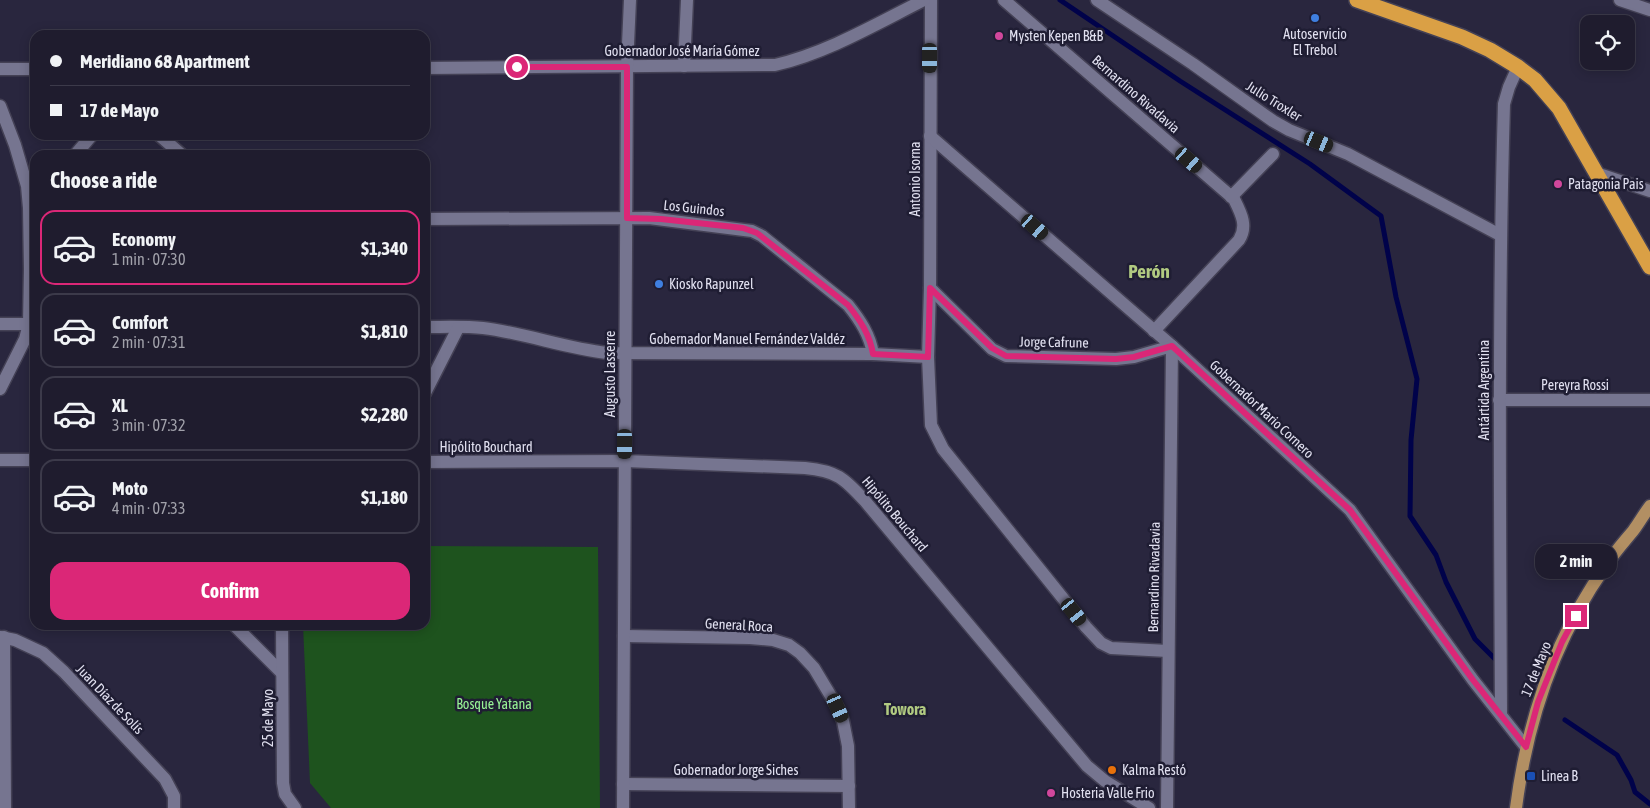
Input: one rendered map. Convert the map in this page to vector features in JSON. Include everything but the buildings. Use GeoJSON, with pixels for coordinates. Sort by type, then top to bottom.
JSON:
{"type":"FeatureCollection","features":[{"type":"Feature","properties":{"kind":"highway"},"geometry":{"type":"LineString","coordinates":[[1357,0],[1462,37],[1490,50],[1535,80],[1558,108],[1650,267]]}},
{"type":"Feature","properties":{"kind":"main road","name":"17 de Mayo"},"geometry":{"type":"LineString","coordinates":[[1516,808],[1526,747],[1538,702],[1562,642],[1604,568],[1650,506]]}},
{"type":"Feature","properties":{"kind":"main road","name":"17 de Mayo"},"geometry":{"type":"LineString","coordinates":[[1634,530],[1650,516]]}},
{"type":"Feature","properties":{"kind":"street","name":"Augusto Lasserre"},"geometry":{"type":"LineString","coordinates":[[623,808],[627,67],[630,0]]}},
{"type":"Feature","properties":{"kind":"street"},"geometry":{"type":"LineString","coordinates":[[684,66],[687,0]]}},
{"type":"Feature","properties":{"kind":"street","name":"Gobernador José María Gómez"},"geometry":{"type":"LineString","coordinates":[[430,68],[775,66],[793,61],[858,33],[924,0]]}},
{"type":"Feature","properties":{"kind":"street","name":"Antonio Isorna"},"geometry":{"type":"LineString","coordinates":[[928,357],[930,288],[930,0]]}},
{"type":"Feature","properties":{"kind":"street","name":"Bernardino Rivadavia"},"geometry":{"type":"LineString","coordinates":[[1004,0],[1232,196],[1241,213],[1244,227],[1243,234],[1154,331]]}},
{"type":"Feature","properties":{"kind":"street","name":"Julio Troxler"},"geometry":{"type":"LineString","coordinates":[[1097,0],[1193,64],[1287,133],[1348,154],[1500,235]]}},
{"type":"Feature","properties":{"kind":"street"},"geometry":{"type":"LineString","coordinates":[[1620,0],[1650,10]]}},
{"type":"Feature","properties":{"kind":"street","name":"Antártida Argentina"},"geometry":{"type":"LineString","coordinates":[[1501,715],[1500,235],[1504,104],[1508,87],[1518,67]]}},
{"type":"Feature","properties":{"kind":"street"},"geometry":{"type":"LineString","coordinates":[[0,69],[30,69]]}},
{"type":"Feature","properties":{"kind":"street"},"geometry":{"type":"LineString","coordinates":[[0,106],[22,168],[30,197]]}},
{"type":"Feature","properties":{"kind":"street","name":"Gobernador Mario Cornero"},"geometry":{"type":"LineString","coordinates":[[930,136],[1172,346],[1350,510],[1473,680],[1526,747]]}},
{"type":"Feature","properties":{"kind":"street"},"geometry":{"type":"LineString","coordinates":[[79,150],[88,140]]}},
{"type":"Feature","properties":{"kind":"street"},"geometry":{"type":"LineString","coordinates":[[165,140],[176,150]]}},
{"type":"Feature","properties":{"kind":"street"},"geometry":{"type":"LineString","coordinates":[[1232,196],[1273,154]]}},
{"type":"Feature","properties":{"kind":"street"},"geometry":{"type":"LineString","coordinates":[[1596,173],[1650,191]]}},
{"type":"Feature","properties":{"kind":"street","name":"Los Guindos"},"geometry":{"type":"LineString","coordinates":[[430,219],[627,218],[670,220],[743,228],[757,233],[848,305],[865,330],[872,345],[873,354]]}},
{"type":"Feature","properties":{"kind":"street","name":"Jorge Cafrune"},"geometry":{"type":"LineString","coordinates":[[930,288],[992,348],[1006,356],[1116,359],[1134,357],[1172,346]]}},
{"type":"Feature","properties":{"kind":"street"},"geometry":{"type":"LineString","coordinates":[[0,324],[30,324]]}},
{"type":"Feature","properties":{"kind":"street","name":"Gobernador Manuel Fernández Valdéz"},"geometry":{"type":"LineString","coordinates":[[430,327],[481,328],[509,332],[581,350],[625,354],[873,354],[928,357]]}},
{"type":"Feature","properties":{"kind":"street"},"geometry":{"type":"LineString","coordinates":[[0,389],[30,328]]}},
{"type":"Feature","properties":{"kind":"street"},"geometry":{"type":"LineString","coordinates":[[430,383],[458,328]]}},
{"type":"Feature","properties":{"kind":"street","name":"Bernardino Rivadavia"},"geometry":{"type":"LineString","coordinates":[[1167,808],[1172,346]]}},
{"type":"Feature","properties":{"kind":"street"},"geometry":{"type":"LineString","coordinates":[[928,357],[931,425],[943,449],[1086,627],[1101,643],[1112,648],[1168,651]]}},
{"type":"Feature","properties":{"kind":"street","name":"Pereyra Rossi"},"geometry":{"type":"LineString","coordinates":[[1499,400],[1650,400]]}},
{"type":"Feature","properties":{"kind":"street"},"geometry":{"type":"LineString","coordinates":[[0,460],[30,460]]}},
{"type":"Feature","properties":{"kind":"street","name":"Hipólito Bouchard"},"geometry":{"type":"LineString","coordinates":[[430,462],[625,461],[806,468],[824,470],[836,474],[848,483],[865,501],[1087,766],[1105,782],[1149,808]]}},
{"type":"Feature","properties":{"kind":"street"},"geometry":{"type":"LineString","coordinates":[[239,630],[282,672]]}},
{"type":"Feature","properties":{"kind":"street","name":"25 de Mayo"},"geometry":{"type":"LineString","coordinates":[[282,630],[283,783],[285,794],[295,808]]}},
{"type":"Feature","properties":{"kind":"street","name":"General Roca"},"geometry":{"type":"LineString","coordinates":[[624,636],[773,640],[789,645],[800,653],[814,668],[838,708],[843,721],[848,746],[848,808]]}},
{"type":"Feature","properties":{"kind":"street"},"geometry":{"type":"LineString","coordinates":[[2,637],[4,808]]}},
{"type":"Feature","properties":{"kind":"street","name":"Juan Díaz de Solís"},"geometry":{"type":"LineString","coordinates":[[2,637],[43,653],[64,672],[165,779],[174,796],[174,808]]}},
{"type":"Feature","properties":{"kind":"street","name":"Gobernador Jorge Siches"},"geometry":{"type":"LineString","coordinates":[[623,784],[849,786]]}},
{"type":"Feature","properties":{"kind":"green space","name":"Bosque Yatana"},"geometry":{"type":"Polygon","coordinates":[[[430,546],[598,547],[600,808],[331,808],[310,783],[303,630],[430,630],[430,546]]]}},
{"type":"Feature","properties":{"kind":"waterway"},"geometry":{"type":"LineString","coordinates":[[1060,0],[1180,81],[1310,164],[1381,216],[1396,297],[1417,379],[1411,440],[1410,516],[1436,555],[1446,582],[1475,639],[1495,659]]}},
{"type":"Feature","properties":{"kind":"waterway"},"geometry":{"type":"LineString","coordinates":[[1565,720],[1617,755],[1631,780],[1635,792],[1650,804]]}},
{"type":"Feature","properties":{"kind":"place","name":"Autoservicio El Trebol"},"geometry":{"type":"Point","coordinates":[1315,18]}},
{"type":"Feature","properties":{"kind":"place","name":"Mysten Kepen B&B"},"geometry":{"type":"Point","coordinates":[999,36]}},
{"type":"Feature","properties":{"kind":"place","name":"Patagonia Pais"},"geometry":{"type":"Point","coordinates":[1558,184]}},
{"type":"Feature","properties":{"kind":"place","name":"Kiosko Rapunzel"},"geometry":{"type":"Point","coordinates":[659,284]}},
{"type":"Feature","properties":{"kind":"place","name":"Kalma Restó"},"geometry":{"type":"Point","coordinates":[1112,770]}},
{"type":"Feature","properties":{"kind":"place","name":"Linea B"},"geometry":{"type":"Point","coordinates":[1531,776]}},
{"type":"Feature","properties":{"kind":"place","name":"Hosteria Valle Frio"},"geometry":{"type":"Point","coordinates":[1051,793]}},
{"type":"Feature","properties":{"kind":"district","name":"Perón"},"geometry":{"type":"Point","coordinates":[1149,271]}},
{"type":"Feature","properties":{"kind":"district","name":"Towora"},"geometry":{"type":"Point","coordinates":[905,709]}},
{"type":"Feature","properties":{"kind":"route"},"geometry":{"type":"LineString","coordinates":[[517,67],[627,67],[627,218],[661,219],[743,228],[757,233],[848,305],[865,330],[872,345],[873,354],[928,357],[930,288],[992,348],[1006,356],[1116,359],[1134,357],[1172,346],[1350,510],[1473,680],[1526,747],[1538,702],[1549,673],[1562,642],[1576,616]]}}]}
